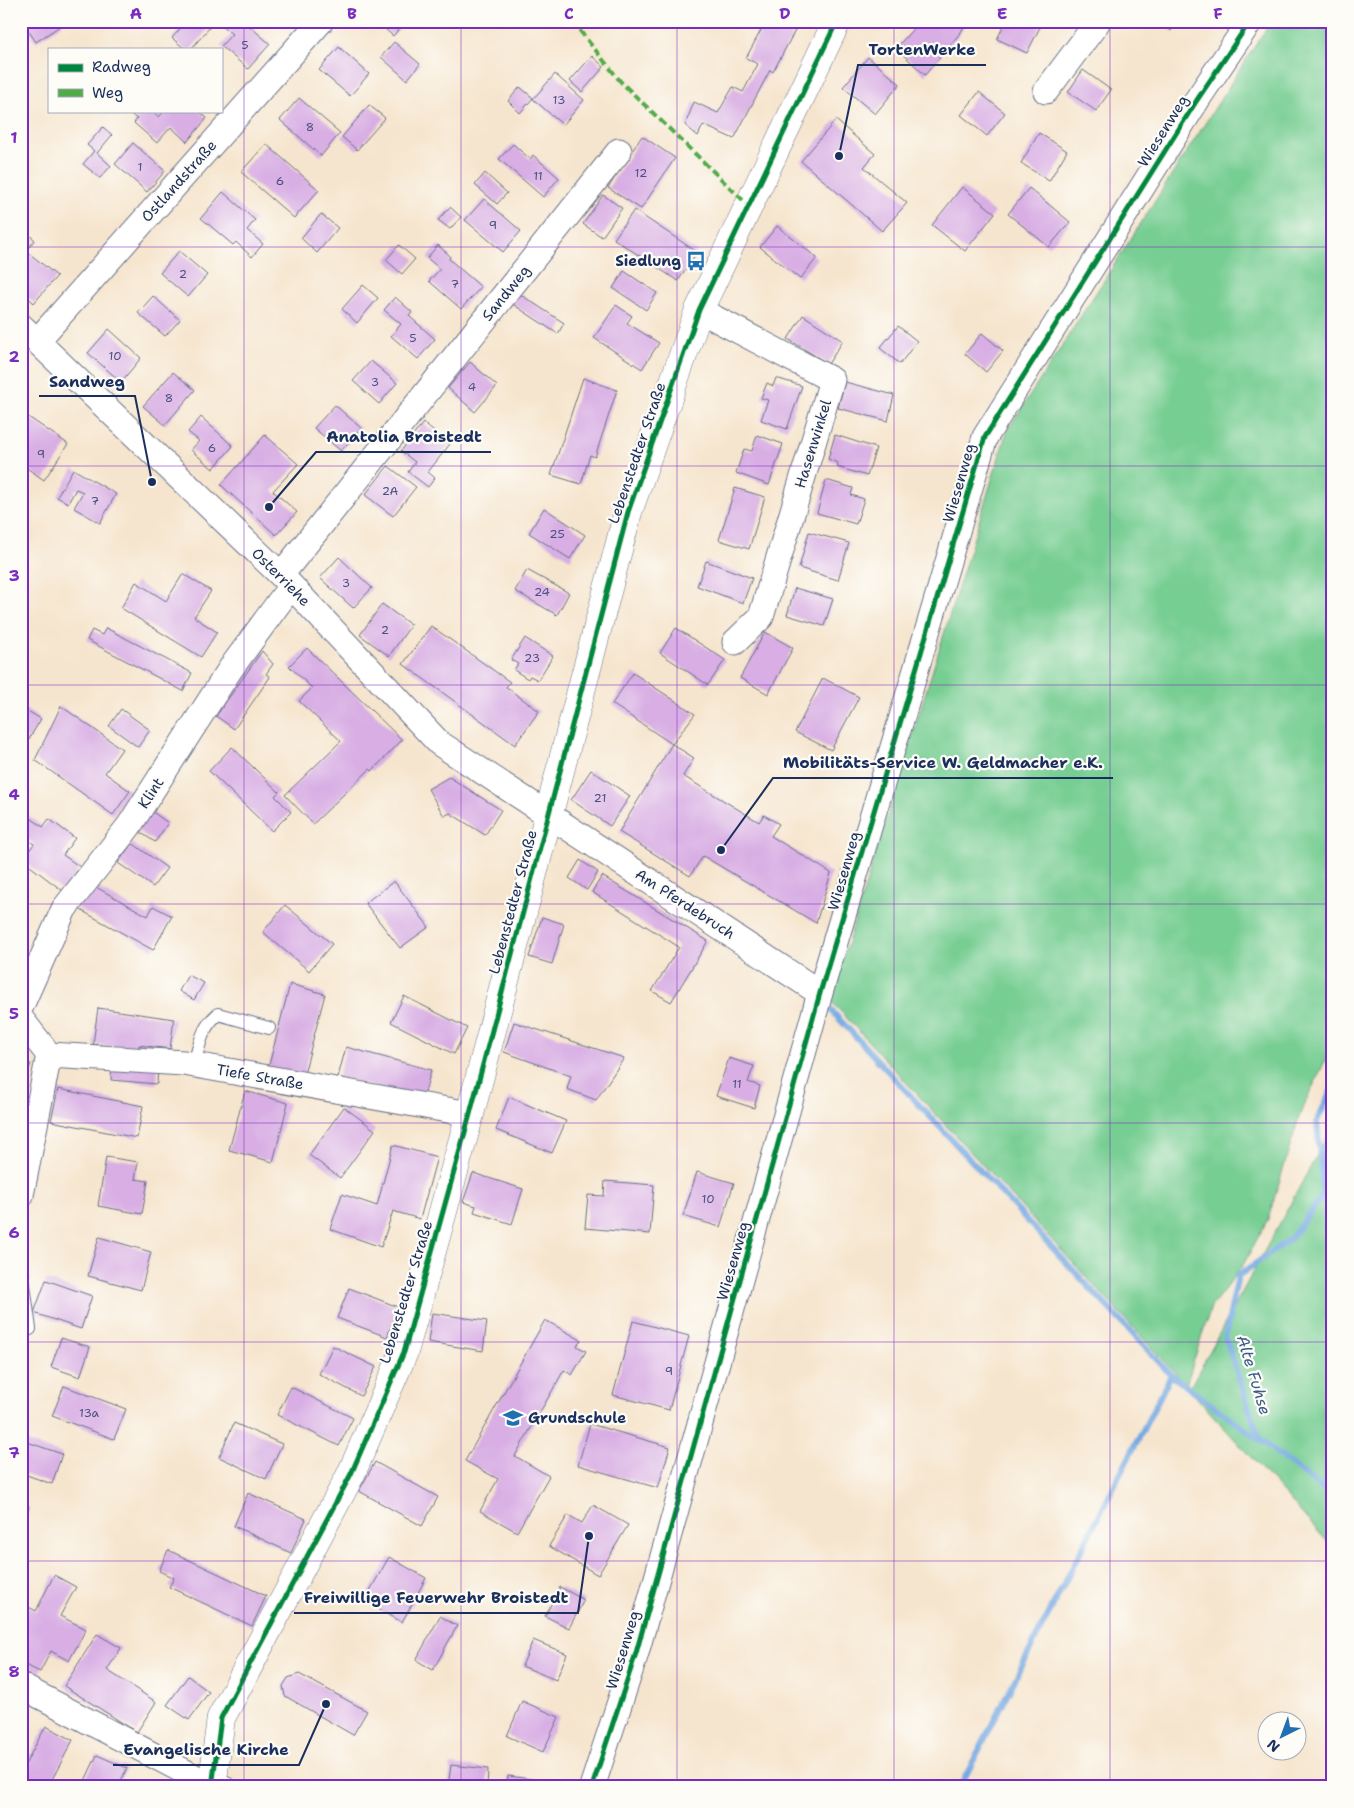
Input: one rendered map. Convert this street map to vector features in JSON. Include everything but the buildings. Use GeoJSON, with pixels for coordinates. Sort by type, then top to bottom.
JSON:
{"type":"FeatureCollection","features":[{"type":"Feature","properties":{"kind":"street","name":"Ostlandstraße"},"geometry":{"type":"LineString","coordinates":[[25,330],[321,21]]}},
{"type":"Feature","properties":{"kind":"street","name":"Lebenstedter Straße"},"geometry":{"type":"LineString","coordinates":[[215,1786],[221,1718],[351,1474],[404,1352],[470,1114],[628,512],[699,310],[836,21]]}},
{"type":"Feature","properties":{"kind":"street"},"geometry":{"type":"LineString","coordinates":[[1046,91],[1097,23],[1095,21]]}},
{"type":"Feature","properties":{"kind":"street","name":"Wiesenweg"},"geometry":{"type":"LineString","coordinates":[[592,1787],[636,1654],[820,993],[985,437],[1192,109],[1250,21]]}},
{"type":"Feature","properties":{"kind":"street","name":"Sandweg"},"geometry":{"type":"LineString","coordinates":[[286,580],[619,151]]}},
{"type":"Feature","properties":{"kind":"street","name":"Hasenwinkel"},"geometry":{"type":"LineString","coordinates":[[699,310],[832,380],[762,617],[735,642]]}},
{"type":"Feature","properties":{"kind":"street","name":"Osterriehe"},"geometry":{"type":"LineString","coordinates":[[25,330],[286,580],[439,743],[549,815]]}},
{"type":"Feature","properties":{"kind":"street","name":"Klint"},"geometry":{"type":"LineString","coordinates":[[21,1006],[64,909],[130,826],[286,580]]}},
{"type":"Feature","properties":{"kind":"street","name":"Am Pferdebruch"},"geometry":{"type":"LineString","coordinates":[[549,815],[820,993]]}},
{"type":"Feature","properties":{"kind":"street"},"geometry":{"type":"LineString","coordinates":[[21,1019],[49,1055],[21,1195]]}},
{"type":"Feature","properties":{"kind":"street","name":"Tiefe Straße"},"geometry":{"type":"LineString","coordinates":[[49,1055],[184,1063],[470,1114]]}},
{"type":"Feature","properties":{"kind":"street"},"geometry":{"type":"LineString","coordinates":[[21,1686],[215,1786]]}},
{"type":"Feature","properties":{"kind":"lane"},"geometry":{"type":"LineString","coordinates":[[193,1065],[200,1046],[202,1033],[210,1021],[218,1014],[269,1028]]}},
{"type":"Feature","properties":{"kind":"lane"},"geometry":{"type":"LineString","coordinates":[[21,1263],[30,1329]]}},
{"type":"Feature","properties":{"kind":"green space"},"geometry":{"type":"Polygon","coordinates":[[[1271,21],[1333,21],[1333,1044],[1300,1114],[1268,1219],[1243,1265],[1211,1307],[1186,1385],[830,1000],[1007,431],[1271,21]]]}},
{"type":"Feature","properties":{"kind":"green space"},"geometry":{"type":"Polygon","coordinates":[[[1333,1126],[1333,1548],[1189,1389],[1333,1126]]]}},
{"type":"Feature","properties":{"kind":"waterway"},"geometry":{"type":"LineString","coordinates":[[827,1006],[1171,1375],[960,1787]]}},
{"type":"Feature","properties":{"kind":"waterway","name":"Alte Fuhse"},"geometry":{"type":"LineString","coordinates":[[1333,1087],[1317,1121],[1323,1195],[1290,1239],[1238,1276],[1225,1337],[1260,1440],[1333,1497]]}},
{"type":"Feature","properties":{"kind":"waterway"},"geometry":{"type":"LineString","coordinates":[[1171,1375],[1260,1440]]}},
{"type":"Feature","properties":{"kind":"marked path"},"geometry":{"type":"LineString","coordinates":[[572,21],[621,82],[749,206]]}},
{"type":"Feature","properties":{"kind":"cycle path"},"geometry":{"type":"LineString","coordinates":[[212,1787],[221,1718],[351,1474],[404,1352],[470,1114],[628,512],[699,310],[837,21]]}},
{"type":"Feature","properties":{"kind":"cycle path"},"geometry":{"type":"LineString","coordinates":[[592,1787],[636,1653],[820,993],[985,437],[1197,100],[1250,21]]}},
{"type":"Feature","properties":{"kind":"place","name":"TortenWerke"},"geometry":{"type":"Point","coordinates":[839,156]}},
{"type":"Feature","properties":{"kind":"place","name":"Siedlung"},"geometry":{"type":"Point","coordinates":[696,261]}},
{"type":"Feature","properties":{"kind":"place","name":"Sandweg"},"geometry":{"type":"Point","coordinates":[152,482]}},
{"type":"Feature","properties":{"kind":"place","name":"Anatolia Broistedt"},"geometry":{"type":"Point","coordinates":[269,507]}},
{"type":"Feature","properties":{"kind":"place","name":"Mobilitäts-Service W. Geldmacher e.K."},"geometry":{"type":"Point","coordinates":[721,850]}},
{"type":"Feature","properties":{"kind":"place","name":"Grundschule"},"geometry":{"type":"Point","coordinates":[513,1418]}},
{"type":"Feature","properties":{"kind":"place","name":"Freiwillige Feuerwehr Broistedt"},"geometry":{"type":"Point","coordinates":[589,1536]}},
{"type":"Feature","properties":{"kind":"place","name":"Evangelische Kirche"},"geometry":{"type":"Point","coordinates":[326,1704]}}]}
